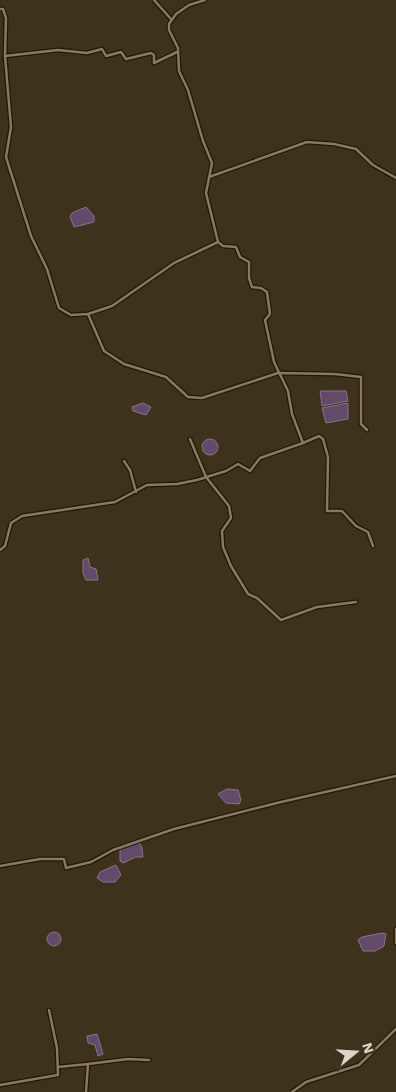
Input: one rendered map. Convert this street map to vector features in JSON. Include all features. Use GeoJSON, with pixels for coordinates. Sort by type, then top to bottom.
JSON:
{"type":"FeatureCollection","features":[{"type":"Feature","properties":{"kind":"street"},"geometry":{"type":"LineString","coordinates":[[154,0],[164,13],[172,19]]}},
{"type":"Feature","properties":{"kind":"street"},"geometry":{"type":"LineString","coordinates":[[204,0],[182,9],[172,19],[170,30],[178,52],[179,71],[188,90],[203,141],[212,163],[206,192],[218,242],[223,246],[236,247],[240,258],[249,262],[249,278],[252,287],[265,289],[270,314],[265,320],[270,350],[278,373],[288,391],[292,414],[303,443]]}},
{"type":"Feature","properties":{"kind":"street"},"geometry":{"type":"LineString","coordinates":[[0,9],[3,9],[6,18],[6,56],[11,127],[6,157],[31,236],[47,269],[59,308],[71,315],[88,314],[112,306],[174,262],[218,242]]}},
{"type":"Feature","properties":{"kind":"street"},"geometry":{"type":"LineString","coordinates":[[6,56],[58,50],[87,53],[102,48],[106,56],[121,52],[126,59],[151,53],[154,55],[154,63],[178,52]]}},
{"type":"Feature","properties":{"kind":"street"},"geometry":{"type":"LineString","coordinates":[[209,177],[307,142],[325,142],[356,149],[373,165],[396,178]]}},
{"type":"Feature","properties":{"kind":"street"},"geometry":{"type":"LineString","coordinates":[[88,314],[104,351],[124,364],[166,377],[188,397],[202,398],[278,373],[335,374],[361,377],[361,424],[367,430]]}},
{"type":"Feature","properties":{"kind":"street"},"geometry":{"type":"LineString","coordinates":[[0,550],[5,546],[11,523],[22,516],[115,502],[147,486],[177,484],[206,477],[226,471],[238,464],[250,470],[260,458],[319,436],[323,439],[328,457],[327,511],[346,514],[356,526],[368,532],[373,546]]}},
{"type":"Feature","properties":{"kind":"street"},"geometry":{"type":"LineString","coordinates":[[190,438],[206,477],[229,506],[231,518],[222,531],[224,547],[231,566],[248,594],[257,598],[281,620],[317,607],[356,602]]}},
{"type":"Feature","properties":{"kind":"street"},"geometry":{"type":"LineString","coordinates":[[124,461],[130,470],[136,492]]}},
{"type":"Feature","properties":{"kind":"street"},"geometry":{"type":"LineString","coordinates":[[0,866],[40,859],[64,859],[66,868],[73,867],[91,862],[118,848],[174,829],[280,802],[396,776]]}},
{"type":"Feature","properties":{"kind":"street"},"geometry":{"type":"LineString","coordinates":[[396,929],[396,943]]}},
{"type":"Feature","properties":{"kind":"street"},"geometry":{"type":"LineString","coordinates":[[0,1085],[58,1075],[58,1048],[49,1010]]}},
{"type":"Feature","properties":{"kind":"street"},"geometry":{"type":"LineString","coordinates":[[292,1092],[306,1082],[359,1065],[396,1029]]}},
{"type":"Feature","properties":{"kind":"street"},"geometry":{"type":"LineString","coordinates":[[58,1067],[128,1060],[149,1060]]}},
{"type":"Feature","properties":{"kind":"street"},"geometry":{"type":"LineString","coordinates":[[86,1092],[88,1064]]}},
{"type":"Feature","properties":{"kind":"shaded area"},"geometry":{"type":"Polygon","coordinates":[[[86,207],[94,216],[94,222],[74,227],[70,217],[72,213],[86,207]]]}},
{"type":"Feature","properties":{"kind":"shaded area"},"geometry":{"type":"Polygon","coordinates":[[[320,391],[346,391],[348,401],[322,406],[320,391]]]}},
{"type":"Feature","properties":{"kind":"shaded area"},"geometry":{"type":"Polygon","coordinates":[[[143,403],[151,407],[146,415],[133,411],[132,407],[143,403]]]}},
{"type":"Feature","properties":{"kind":"shaded area"},"geometry":{"type":"Polygon","coordinates":[[[348,403],[348,419],[326,423],[322,408],[348,403]]]}},
{"type":"Feature","properties":{"kind":"shaded area"},"geometry":{"type":"Polygon","coordinates":[[[210,439],[218,447],[210,455],[202,447],[210,439]]]}},
{"type":"Feature","properties":{"kind":"shaded area"},"geometry":{"type":"Polygon","coordinates":[[[88,558],[90,567],[96,569],[98,580],[86,580],[83,573],[83,560],[88,558]]]}},
{"type":"Feature","properties":{"kind":"shaded area"},"geometry":{"type":"Polygon","coordinates":[[[227,789],[238,790],[241,800],[239,804],[226,803],[218,794],[227,789]]]}},
{"type":"Feature","properties":{"kind":"shaded area"},"geometry":{"type":"Polygon","coordinates":[[[139,842],[143,857],[136,857],[123,863],[120,861],[120,848],[139,842]]]}},
{"type":"Feature","properties":{"kind":"shaded area"},"geometry":{"type":"Polygon","coordinates":[[[116,865],[121,875],[115,882],[103,882],[97,878],[100,872],[116,865]]]}},
{"type":"Feature","properties":{"kind":"shaded area"},"geometry":{"type":"Polygon","coordinates":[[[51,932],[57,932],[61,939],[57,946],[51,946],[47,942],[47,936],[51,932]]]}},
{"type":"Feature","properties":{"kind":"shaded area"},"geometry":{"type":"Polygon","coordinates":[[[386,934],[384,946],[375,951],[363,951],[358,940],[362,937],[386,934]]]}},
{"type":"Feature","properties":{"kind":"shaded area"},"geometry":{"type":"Polygon","coordinates":[[[97,1034],[103,1054],[98,1056],[95,1045],[88,1043],[87,1036],[97,1034]]]}}]}
